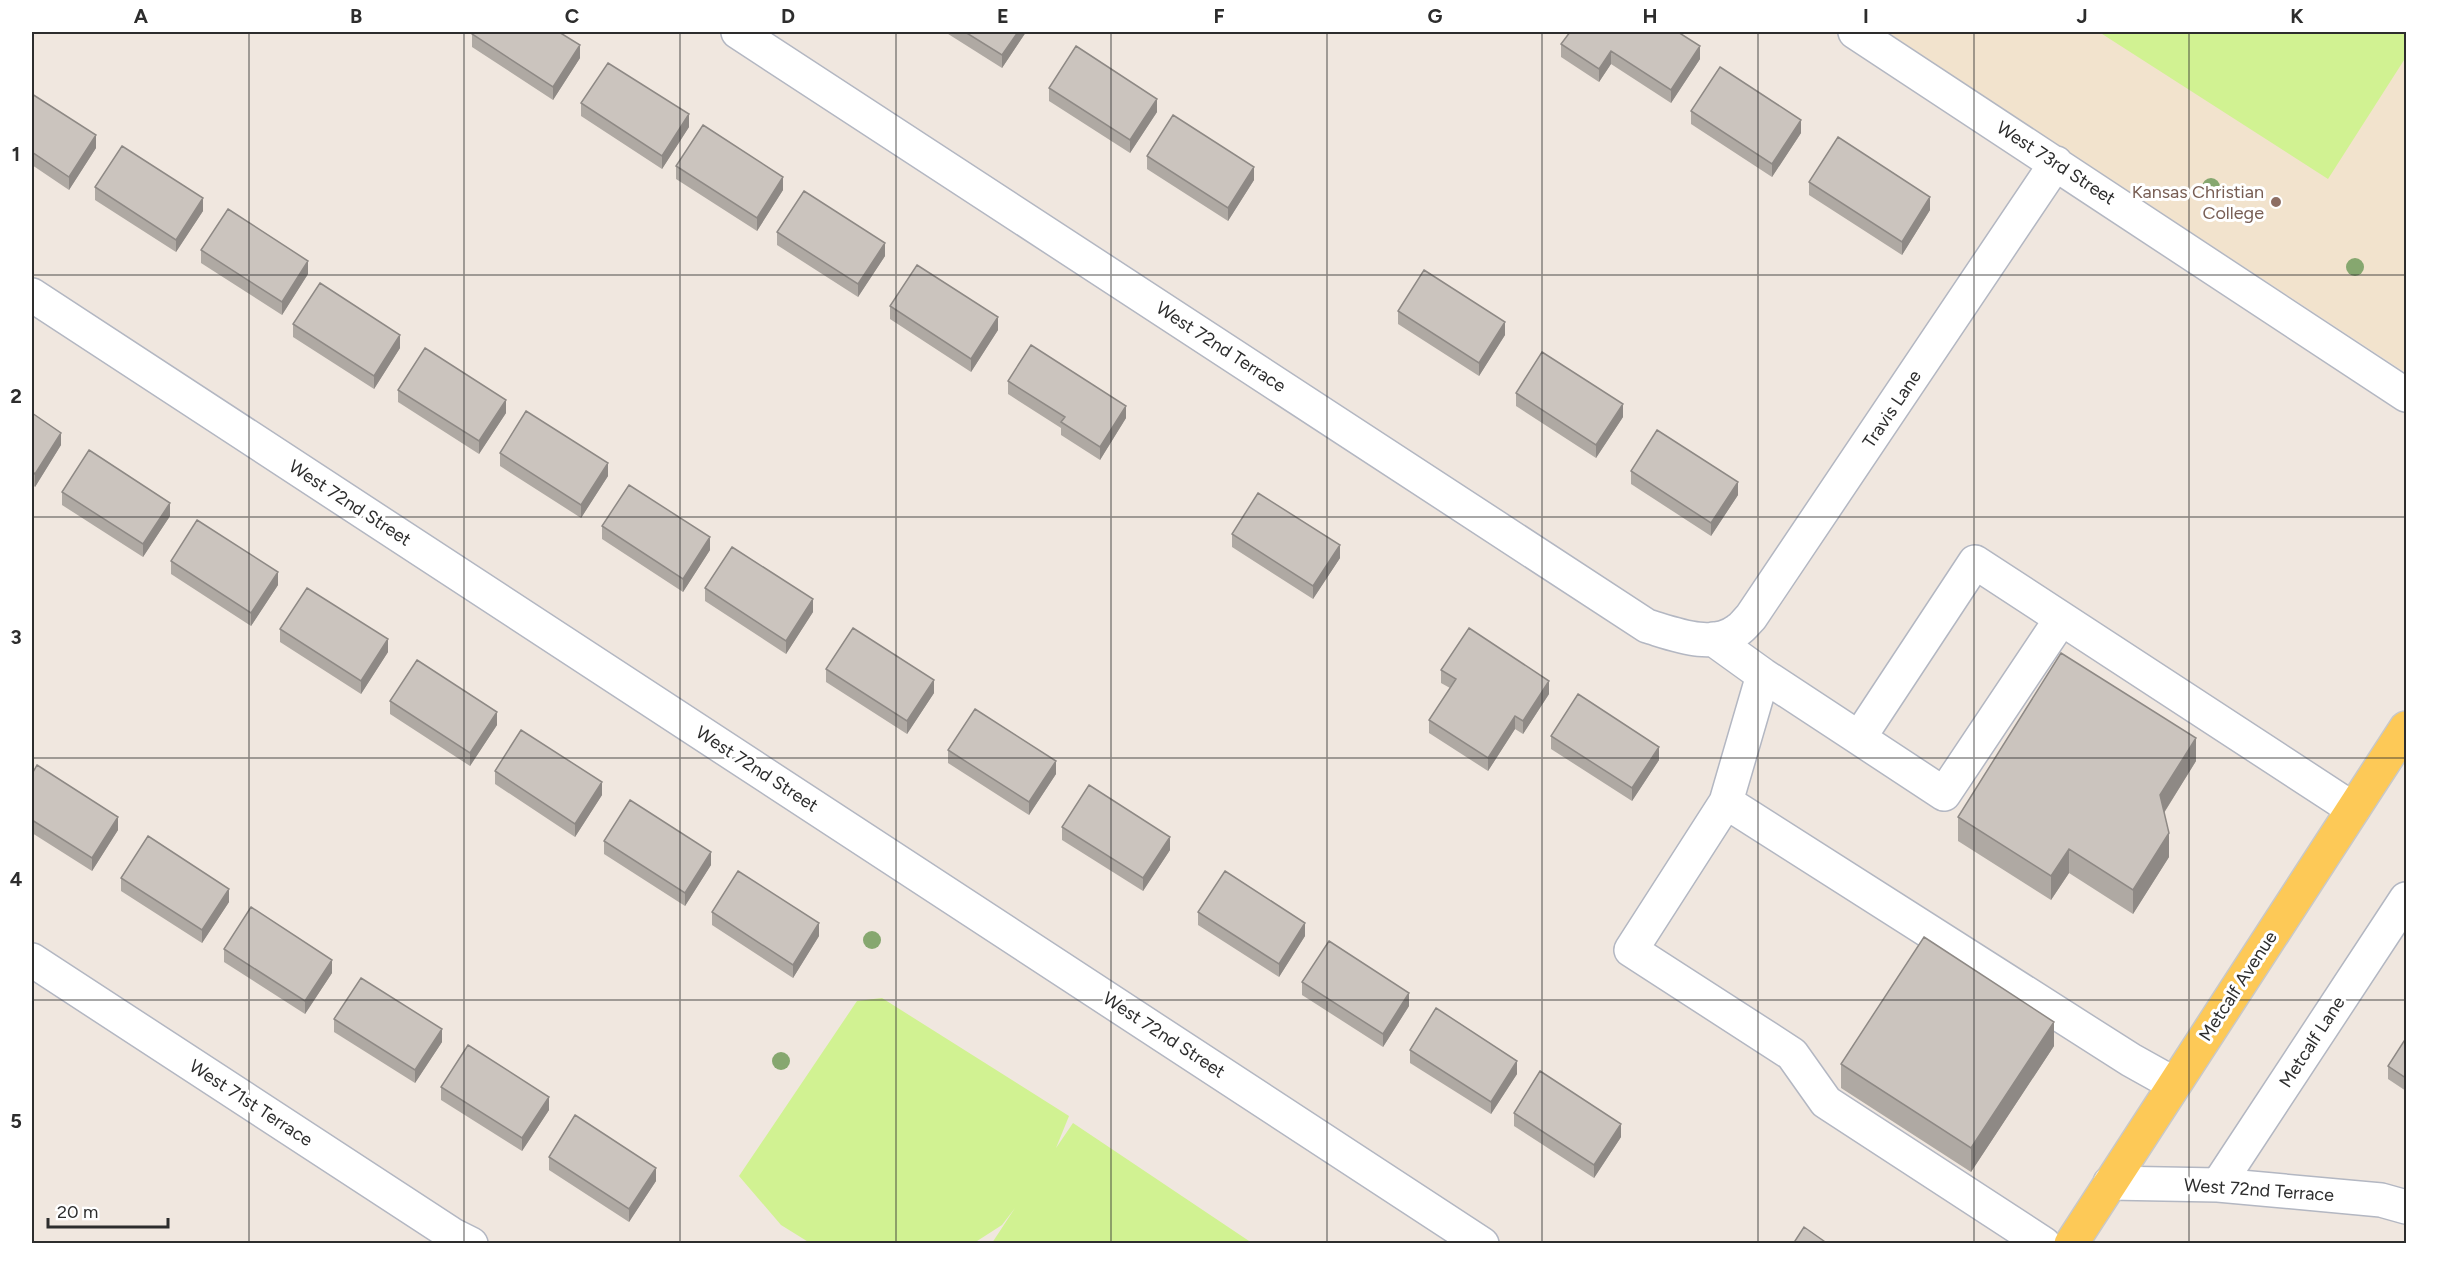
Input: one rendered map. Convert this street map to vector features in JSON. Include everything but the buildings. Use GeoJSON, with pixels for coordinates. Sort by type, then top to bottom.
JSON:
{"type":"FeatureCollection","features":[{"type":"Feature","properties":{"kind":"main road","name":"Metcalf Avenue"},"geometry":{"type":"LineString","coordinates":[[2071,1244],[2406,728]]}},
{"type":"Feature","properties":{"kind":"street","name":"West 72nd Terrace"},"geometry":{"type":"LineString","coordinates":[[738,32],[1647,626],[1692,640],[1713,639]]}},
{"type":"Feature","properties":{"kind":"street","name":"West 73rd Street"},"geometry":{"type":"LineString","coordinates":[[1855,32],[2406,395]]}},
{"type":"Feature","properties":{"kind":"street","name":"Travis Lane"},"geometry":{"type":"LineString","coordinates":[[1713,639],[1737,631],[1769,593],[2056,163]]}},
{"type":"Feature","properties":{"kind":"street","name":"West 72nd Street"},"geometry":{"type":"LineString","coordinates":[[32,295],[1482,1244]]}},
{"type":"Feature","properties":{"kind":"street"},"geometry":{"type":"LineString","coordinates":[[1859,738],[1975,562],[2353,809]]}},
{"type":"Feature","properties":{"kind":"street"},"geometry":{"type":"LineString","coordinates":[[1713,639],[1763,675],[1944,794],[2061,619]]}},
{"type":"Feature","properties":{"kind":"street"},"geometry":{"type":"LineString","coordinates":[[1763,675],[1726,802],[1631,950],[1792,1054],[1826,1102],[2044,1244]]}},
{"type":"Feature","properties":{"kind":"street"},"geometry":{"type":"LineString","coordinates":[[1726,802],[2132,1060],[2174,1084]]}},
{"type":"Feature","properties":{"kind":"street","name":"Metcalf Lane"},"geometry":{"type":"LineString","coordinates":[[2218,1185],[2406,900]]}},
{"type":"Feature","properties":{"kind":"street","name":"West 71st Terrace"},"geometry":{"type":"LineString","coordinates":[[32,960],[442,1228],[471,1244]]}},
{"type":"Feature","properties":{"kind":"street","name":"West 72nd Terrace"},"geometry":{"type":"LineString","coordinates":[[2110,1183],[2218,1185],[2381,1200],[2406,1207]]}},
{"type":"Feature","properties":{"kind":"shaded area","name":"Kansas Christian College"},"geometry":{"type":"Polygon","coordinates":[[[1886,32],[2406,32],[2406,373],[1886,32]]]}},
{"type":"Feature","properties":{"kind":"green space"},"geometry":{"type":"Polygon","coordinates":[[[2099,32],[2406,32],[2406,57],[2328,179],[2099,32]]]}},
{"type":"Feature","properties":{"kind":"green space"},"geometry":{"type":"Polygon","coordinates":[[[882,998],[1069,1116],[1056,1148],[1073,1123],[1252,1243],[992,1243],[1015,1208],[1002,1225],[974,1243],[810,1243],[781,1225],[739,1176],[857,1001],[882,998]]]}},
{"type":"Feature","properties":{"kind":"place","name":"Kansas Christian College"},"geometry":{"type":"Point","coordinates":[2276,202]}}]}
